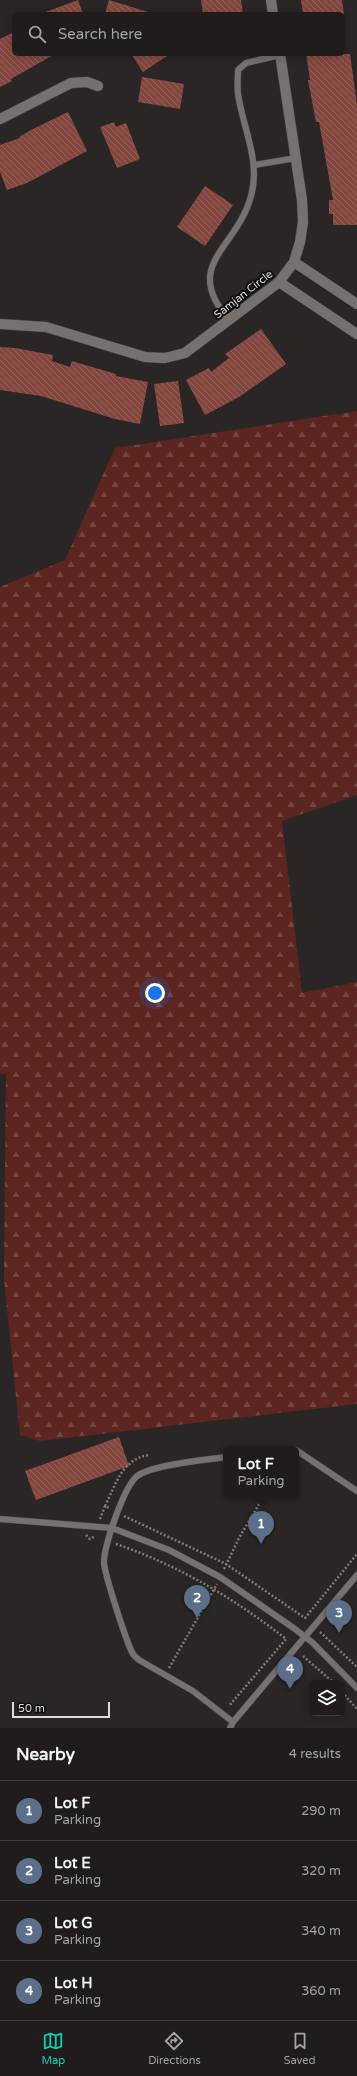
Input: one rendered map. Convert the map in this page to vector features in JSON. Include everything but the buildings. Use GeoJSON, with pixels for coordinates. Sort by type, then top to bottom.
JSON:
{"type":"FeatureCollection","features":[{"type":"Feature","properties":{"kind":"street"},"geometry":{"type":"LineString","coordinates":[[271,0],[273,12]]}},
{"type":"Feature","properties":{"kind":"street","name":"Samjan Circle"},"geometry":{"type":"LineString","coordinates":[[0,324],[46,327],[145,357],[165,358],[185,353],[279,282],[294,262],[300,242],[303,222],[302,200],[280,56]]}},
{"type":"Feature","properties":{"kind":"street"},"geometry":{"type":"LineString","coordinates":[[0,119],[70,83],[87,82],[98,86]]}},
{"type":"Feature","properties":{"kind":"street"},"geometry":{"type":"LineString","coordinates":[[294,262],[357,304]]}},
{"type":"Feature","properties":{"kind":"street"},"geometry":{"type":"LineString","coordinates":[[279,282],[357,334]]}},
{"type":"Feature","properties":{"kind":"lane"},"geometry":{"type":"LineString","coordinates":[[229,320],[221,310],[210,289],[209,275],[216,259],[241,222],[253,191],[255,178],[254,166],[238,94],[238,70],[246,63],[276,56]]}},
{"type":"Feature","properties":{"kind":"lane"},"geometry":{"type":"LineString","coordinates":[[254,166],[296,158]]}},
{"type":"Feature","properties":{"kind":"lane"},"geometry":{"type":"LineString","coordinates":[[299,1452],[357,1491]]}},
{"type":"Feature","properties":{"kind":"lane"},"geometry":{"type":"LineString","coordinates":[[223,1458],[146,1471],[135,1478],[112,1528],[104,1562],[117,1609],[133,1654],[139,1660],[193,1691],[231,1725],[357,1575]]}},
{"type":"Feature","properties":{"kind":"lane"},"geometry":{"type":"LineString","coordinates":[[0,1519],[112,1528],[169,1550],[220,1577],[306,1637],[357,1688]]}},
{"type":"Feature","properties":{"kind":"path"},"geometry":{"type":"LineString","coordinates":[[105,1506],[120,1473],[133,1460],[140,1456],[149,1455]]}},
{"type":"Feature","properties":{"kind":"path"},"geometry":{"type":"LineString","coordinates":[[165,1675],[214,1590],[226,1564],[263,1498]]}},
{"type":"Feature","properties":{"kind":"path"},"geometry":{"type":"LineString","coordinates":[[130,1518],[226,1564],[304,1618],[357,1667]]}},
{"type":"Feature","properties":{"kind":"path"},"geometry":{"type":"LineString","coordinates":[[121,1546],[145,1554],[214,1590],[257,1617],[286,1639],[229,1706]]}},
{"type":"Feature","properties":{"kind":"path"},"geometry":{"type":"LineString","coordinates":[[304,1618],[357,1554]]}},
{"type":"Feature","properties":{"kind":"path"},"geometry":{"type":"LineString","coordinates":[[303,1656],[331,1680]]}},
{"type":"Feature","properties":{"kind":"path"},"geometry":{"type":"LineString","coordinates":[[345,1695],[357,1709]]}},
{"type":"Feature","properties":{"kind":"green space"},"geometry":{"type":"Polygon","coordinates":[[[357,411],[357,795],[282,821],[302,993],[357,982],[357,1404],[40,1441],[20,1435],[4,1279],[6,1074],[0,1074],[0,587],[65,560],[115,448],[357,411]]]}},
{"type":"Feature","properties":{"kind":"place","name":"Lot F"},"geometry":{"type":"Point","coordinates":[261,1544]}},
{"type":"Feature","properties":{"kind":"place","name":"Lot E"},"geometry":{"type":"Point","coordinates":[197,1618]}},
{"type":"Feature","properties":{"kind":"place","name":"Lot G"},"geometry":{"type":"Point","coordinates":[339,1633]}},
{"type":"Feature","properties":{"kind":"place","name":"Lot H"},"geometry":{"type":"Point","coordinates":[290,1689]}}]}
